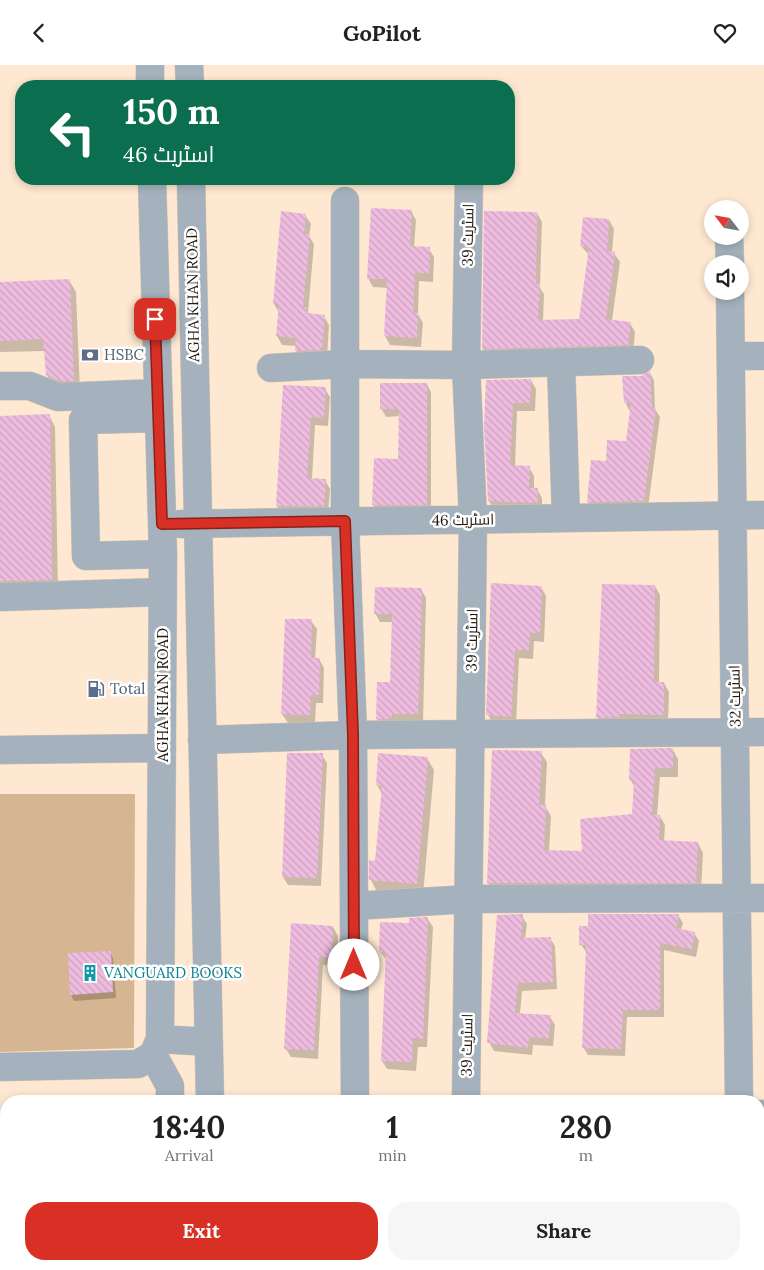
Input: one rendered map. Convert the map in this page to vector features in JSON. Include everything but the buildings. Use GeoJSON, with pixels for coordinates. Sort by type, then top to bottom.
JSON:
{"type":"FeatureCollection","features":[{"type":"Feature","properties":{"kind":"street"},"geometry":{"type":"LineString","coordinates":[[150,65],[150,80]]}},
{"type":"Feature","properties":{"kind":"street"},"geometry":{"type":"LineString","coordinates":[[189,65],[190,80]]}},
{"type":"Feature","properties":{"kind":"street","name":"AGHA KHAN ROAD"},"geometry":{"type":"LineString","coordinates":[[152,185],[163,554],[162,782],[157,1047]]}},
{"type":"Feature","properties":{"kind":"street","name":"AGHA KHAN ROAD"},"geometry":{"type":"LineString","coordinates":[[191,185],[210,1095]]}},
{"type":"Feature","properties":{"kind":"street","name":"اسٹریٹ 39"},"geometry":{"type":"LineString","coordinates":[[466,1095],[474,519],[466,365],[469,185]]}},
{"type":"Feature","properties":{"kind":"street"},"geometry":{"type":"LineString","coordinates":[[345,201],[345,521],[353,735],[355,1095]]}},
{"type":"Feature","properties":{"kind":"street","name":"اسٹریٹ 32"},"geometry":{"type":"LineString","coordinates":[[730,300],[739,1095]]}},
{"type":"Feature","properties":{"kind":"street"},"geometry":{"type":"LineString","coordinates":[[731,356],[764,357]]}},
{"type":"Feature","properties":{"kind":"street"},"geometry":{"type":"LineString","coordinates":[[271,368],[345,364],[466,365],[640,360]]}},
{"type":"Feature","properties":{"kind":"street"},"geometry":{"type":"LineString","coordinates":[[561,362],[566,518]]}},
{"type":"Feature","properties":{"kind":"street"},"geometry":{"type":"LineString","coordinates":[[0,386],[30,386],[58,397],[158,406]]}},
{"type":"Feature","properties":{"kind":"street"},"geometry":{"type":"LineString","coordinates":[[158,406],[83,420],[86,556],[163,554]]}},
{"type":"Feature","properties":{"kind":"street","name":"اسٹریٹ 46"},"geometry":{"type":"LineString","coordinates":[[162,524],[764,515]]}},
{"type":"Feature","properties":{"kind":"street"},"geometry":{"type":"LineString","coordinates":[[0,597],[163,592]]}},
{"type":"Feature","properties":{"kind":"street"},"geometry":{"type":"LineString","coordinates":[[202,740],[353,735],[471,736],[764,732]]}},
{"type":"Feature","properties":{"kind":"street"},"geometry":{"type":"LineString","coordinates":[[0,750],[162,748]]}},
{"type":"Feature","properties":{"kind":"street"},"geometry":{"type":"LineString","coordinates":[[162,782],[203,783]]}},
{"type":"Feature","properties":{"kind":"street"},"geometry":{"type":"LineString","coordinates":[[354,906],[469,899],[764,898]]}},
{"type":"Feature","properties":{"kind":"street"},"geometry":{"type":"LineString","coordinates":[[0,1067],[138,1064],[157,1047],[209,1042]]}},
{"type":"Feature","properties":{"kind":"street"},"geometry":{"type":"LineString","coordinates":[[157,1047],[170,1086],[170,1095]]}},
{"type":"Feature","properties":{"kind":"shaded area"},"geometry":{"type":"Polygon","coordinates":[[[0,794],[135,794],[134,1048],[0,1052],[0,794]]]}},
{"type":"Feature","properties":{"kind":"place","name":"HSBC"},"geometry":{"type":"Point","coordinates":[90,355]}},
{"type":"Feature","properties":{"kind":"place","name":"Total"},"geometry":{"type":"Point","coordinates":[96,689]}},
{"type":"Feature","properties":{"kind":"place","name":"VANGUARD BOOKS"},"geometry":{"type":"Point","coordinates":[90,973]}},
{"type":"Feature","properties":{"kind":"route"},"geometry":{"type":"LineString","coordinates":[[155,319],[162,524],[345,521],[353,735],[354,965]]}}]}
